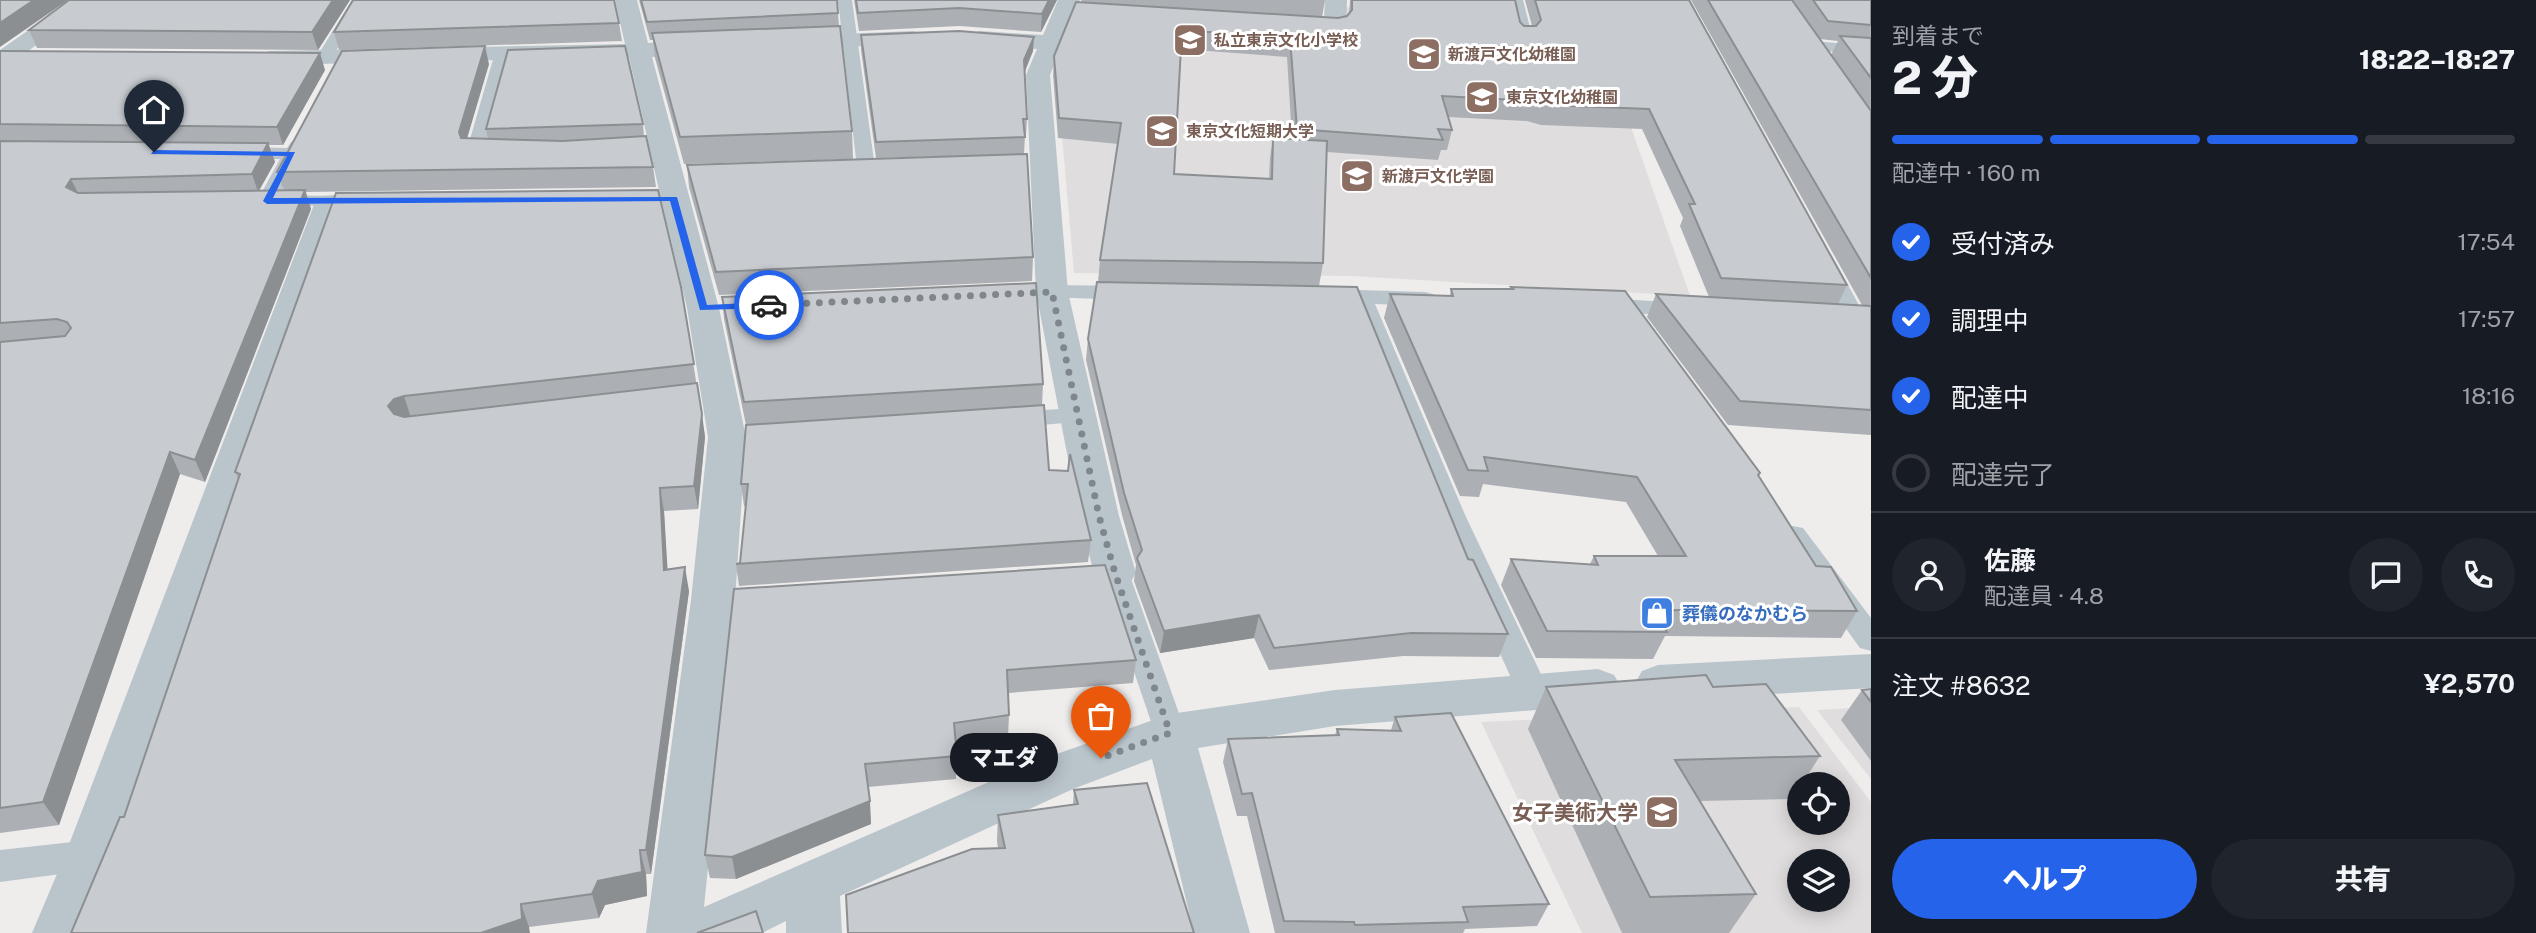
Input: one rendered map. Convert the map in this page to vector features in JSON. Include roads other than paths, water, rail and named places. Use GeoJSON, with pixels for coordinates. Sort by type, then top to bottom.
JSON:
{"type":"FeatureCollection","features":[{"type":"Feature","properties":{"kind":"street"},"geometry":{"type":"LineString","coordinates":[[1,59],[86,0]]}},
{"type":"Feature","properties":{"kind":"street"},"geometry":{"type":"LineString","coordinates":[[626,0],[637,50],[672,169],[717,308],[706,396],[741,436],[727,599],[674,933]]}},
{"type":"Feature","properties":{"kind":"street"},"geometry":{"type":"LineString","coordinates":[[1267,23],[1335,27],[1336,0]]}},
{"type":"Feature","properties":{"kind":"street"},"geometry":{"type":"LineString","coordinates":[[1076,8],[1051,43],[1038,75],[1029,165],[1038,293],[1078,416],[1115,573]]}},
{"type":"Feature","properties":{"kind":"street"},"geometry":{"type":"LineString","coordinates":[[959,36],[1051,43]]}},
{"type":"Feature","properties":{"kind":"street"},"geometry":{"type":"LineString","coordinates":[[769,44],[932,37]]}},
{"type":"Feature","properties":{"kind":"street"},"geometry":{"type":"LineString","coordinates":[[241,58],[502,56],[730,46]]}},
{"type":"Feature","properties":{"kind":"street"},"geometry":{"type":"LineString","coordinates":[[1,59],[46,58]]}},
{"type":"Feature","properties":{"kind":"street"},"geometry":{"type":"LineString","coordinates":[[838,169],[879,168]]}},
{"type":"Feature","properties":{"kind":"street"},"geometry":{"type":"LineString","coordinates":[[577,199],[672,169]]}},
{"type":"Feature","properties":{"kind":"street"},"geometry":{"type":"LineString","coordinates":[[60,933],[91,855],[329,202],[412,201]]}},
{"type":"Feature","properties":{"kind":"street"},"geometry":{"type":"LineString","coordinates":[[706,933],[813,908],[1055,775],[1170,733],[1335,708],[1533,691],[1871,671]]}},
{"type":"Feature","properties":{"kind":"street"},"geometry":{"type":"LineString","coordinates":[[1170,733],[1222,933]]}},
{"type":"Feature","properties":{"kind":"lane"},"geometry":{"type":"LineString","coordinates":[[330,82],[333,59],[359,0]]}},
{"type":"Feature","properties":{"kind":"lane"},"geometry":{"type":"LineString","coordinates":[[845,0],[849,40],[879,168]]}},
{"type":"Feature","properties":{"kind":"lane"},"geometry":{"type":"LineString","coordinates":[[1516,0],[1525,40]]}},
{"type":"Feature","properties":{"kind":"lane"},"geometry":{"type":"LineString","coordinates":[[1828,66],[1809,40],[1871,51]]}},
{"type":"Feature","properties":{"kind":"lane"},"geometry":{"type":"LineString","coordinates":[[502,56],[475,153],[515,152]]}},
{"type":"Feature","properties":{"kind":"lane"},"geometry":{"type":"LineString","coordinates":[[303,134],[293,154],[260,201],[329,202]]}},
{"type":"Feature","properties":{"kind":"lane"},"geometry":{"type":"LineString","coordinates":[[223,153],[293,154]]}},
{"type":"Feature","properties":{"kind":"lane"},"geometry":{"type":"LineString","coordinates":[[1815,245],[1863,319]]}},
{"type":"Feature","properties":{"kind":"lane"},"geometry":{"type":"LineString","coordinates":[[1038,293],[1146,293]]}},
{"type":"Feature","properties":{"kind":"lane"},"geometry":{"type":"LineString","coordinates":[[1308,295],[1444,299]]}},
{"type":"Feature","properties":{"kind":"lane"},"geometry":{"type":"LineString","coordinates":[[1362,296],[1452,517],[1533,691]]}},
{"type":"Feature","properties":{"kind":"lane"},"geometry":{"type":"LineString","coordinates":[[1587,305],[1709,311]]}},
{"type":"Feature","properties":{"kind":"lane"},"geometry":{"type":"LineString","coordinates":[[1624,306],[1641,328]]}},
{"type":"Feature","properties":{"kind":"lane"},"geometry":{"type":"LineString","coordinates":[[1827,317],[1863,319]]}},
{"type":"Feature","properties":{"kind":"lane"},"geometry":{"type":"LineString","coordinates":[[983,422],[1078,416]]}},
{"type":"Feature","properties":{"kind":"lane"},"geometry":{"type":"LineString","coordinates":[[1782,519],[1871,640]]}},
{"type":"Feature","properties":{"kind":"lane"},"geometry":{"type":"LineString","coordinates":[[1073,576],[1115,573],[1170,733]]}},
{"type":"Feature","properties":{"kind":"lane"},"geometry":{"type":"LineString","coordinates":[[0,866],[91,855]]}},
{"type":"Feature","properties":{"kind":"place","name":"私立東京文化小学校"},"geometry":{"type":"Point","coordinates":[1190,40]}},
{"type":"Feature","properties":{"kind":"place","name":"新渡戸文化幼稚園"},"geometry":{"type":"Point","coordinates":[1424,54]}},
{"type":"Feature","properties":{"kind":"place","name":"東京文化幼稚園"},"geometry":{"type":"Point","coordinates":[1482,97]}},
{"type":"Feature","properties":{"kind":"place","name":"東京文化短期大学"},"geometry":{"type":"Point","coordinates":[1162,131]}},
{"type":"Feature","properties":{"kind":"place","name":"新渡戸文化学園"},"geometry":{"type":"Point","coordinates":[1357,176]}},
{"type":"Feature","properties":{"kind":"place","name":"葬儀のなかむら"},"geometry":{"type":"Point","coordinates":[1657,613]}},
{"type":"Feature","properties":{"kind":"place","name":"マエダ"},"geometry":{"type":"Point","coordinates":[1101,758]}},
{"type":"Feature","properties":{"kind":"place","name":"女子美術大学"},"geometry":{"type":"Point","coordinates":[1662,812]}}]}
